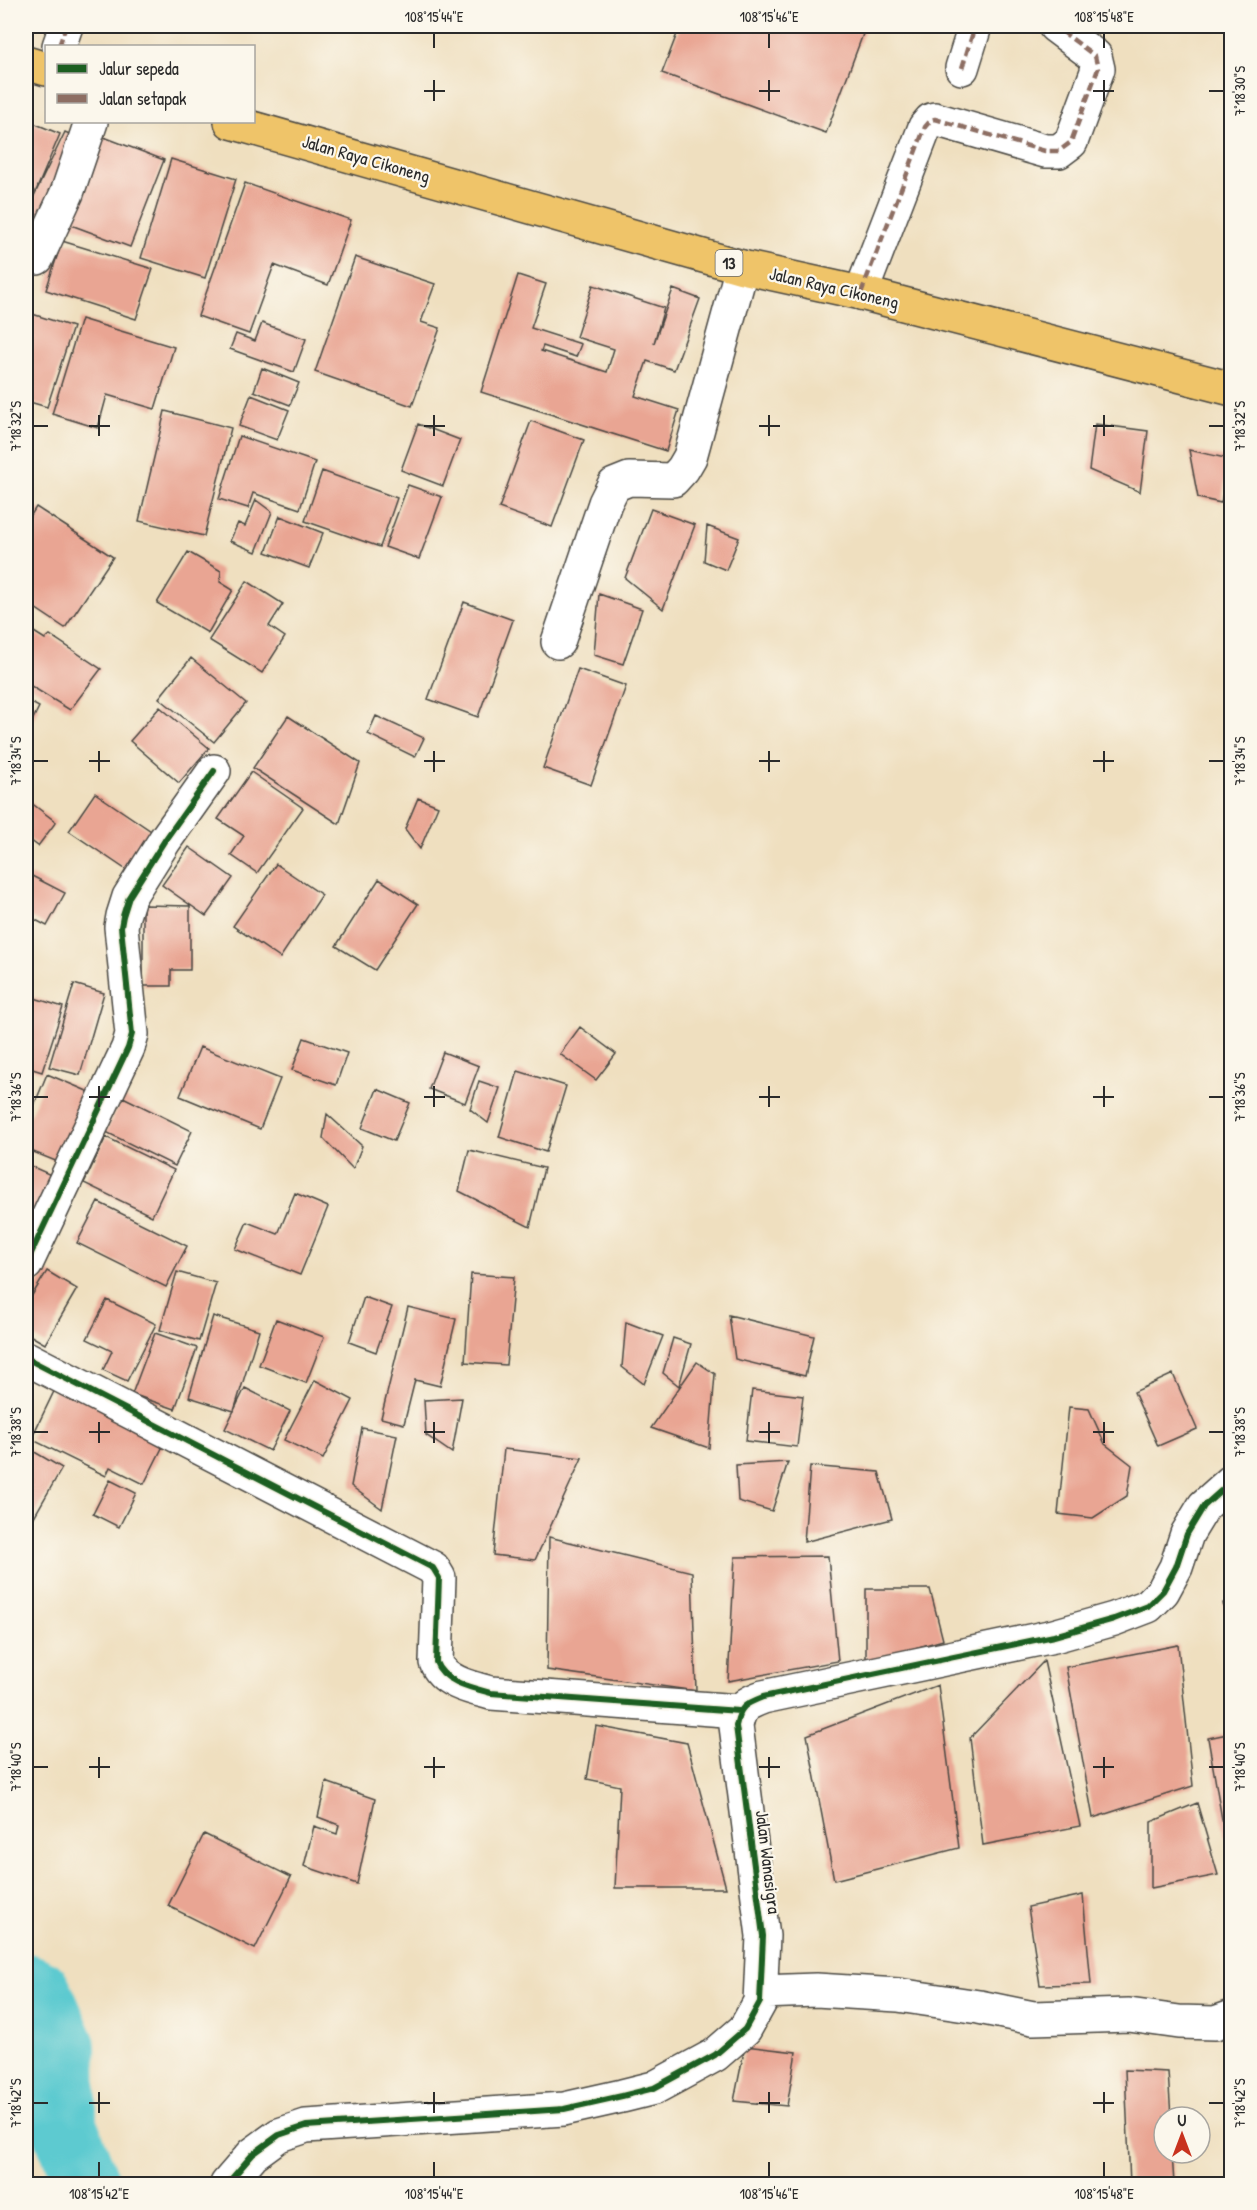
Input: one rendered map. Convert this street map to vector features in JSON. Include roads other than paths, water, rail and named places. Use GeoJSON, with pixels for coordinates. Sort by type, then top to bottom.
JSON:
{"type":"FeatureCollection","features":[{"type":"Feature","properties":{"kind":"highway"},"geometry":{"type":"LineString","coordinates":[[26,63],[45,69]]}},
{"type":"Feature","properties":{"kind":"highway","name":"Jalan Raya Cikoneng"},"geometry":{"type":"LineString","coordinates":[[235,123],[741,267],[861,293],[1232,390]]}},
{"type":"Feature","properties":{"kind":"street"},"geometry":{"type":"LineString","coordinates":[[59,45],[66,26]]}},
{"type":"Feature","properties":{"kind":"street"},"geometry":{"type":"LineString","coordinates":[[962,68],[975,26]]}},
{"type":"Feature","properties":{"kind":"street"},"geometry":{"type":"LineString","coordinates":[[861,293],[925,127],[931,120],[935,119],[1045,151],[1059,151],[1071,142],[1098,69],[1095,56],[1055,26]]}},
{"type":"Feature","properties":{"kind":"street"},"geometry":{"type":"LineString","coordinates":[[38,258],[67,193],[91,123]]}},
{"type":"Feature","properties":{"kind":"street"},"geometry":{"type":"LineString","coordinates":[[558,642],[605,503],[614,485],[629,479],[673,480],[683,470],[690,457],[741,267]]}},
{"type":"Feature","properties":{"kind":"street"},"geometry":{"type":"LineString","coordinates":[[26,1264],[129,1048],[132,1034],[121,927],[129,897],[214,771]]}},
{"type":"Feature","properties":{"kind":"street"},"geometry":{"type":"LineString","coordinates":[[26,1358],[433,1568],[439,1578],[436,1662],[439,1671],[444,1676],[491,1693],[739,1711],[749,1703],[763,1697],[1054,1636],[1114,1619],[1148,1606],[1163,1591],[1176,1567],[1187,1534],[1204,1506],[1232,1481]]}},
{"type":"Feature","properties":{"kind":"street","name":"Jalan Wanasigra"},"geometry":{"type":"LineString","coordinates":[[227,2184],[253,2154],[279,2135],[306,2126],[564,2109],[654,2088],[715,2055],[745,2029],[760,2002],[763,1936],[736,1726],[739,1711]]}},
{"type":"Feature","properties":{"kind":"street"},"geometry":{"type":"LineString","coordinates":[[761,1992],[816,1990],[898,1995],[1033,2018],[1128,2015],[1179,2022],[1215,2023],[1232,2017]]}},
{"type":"Feature","properties":{"kind":"waterway"},"geometry":{"type":"LineString","coordinates":[[26,1986],[39,1992],[63,2047],[64,2125],[87,2184]]}}]}
